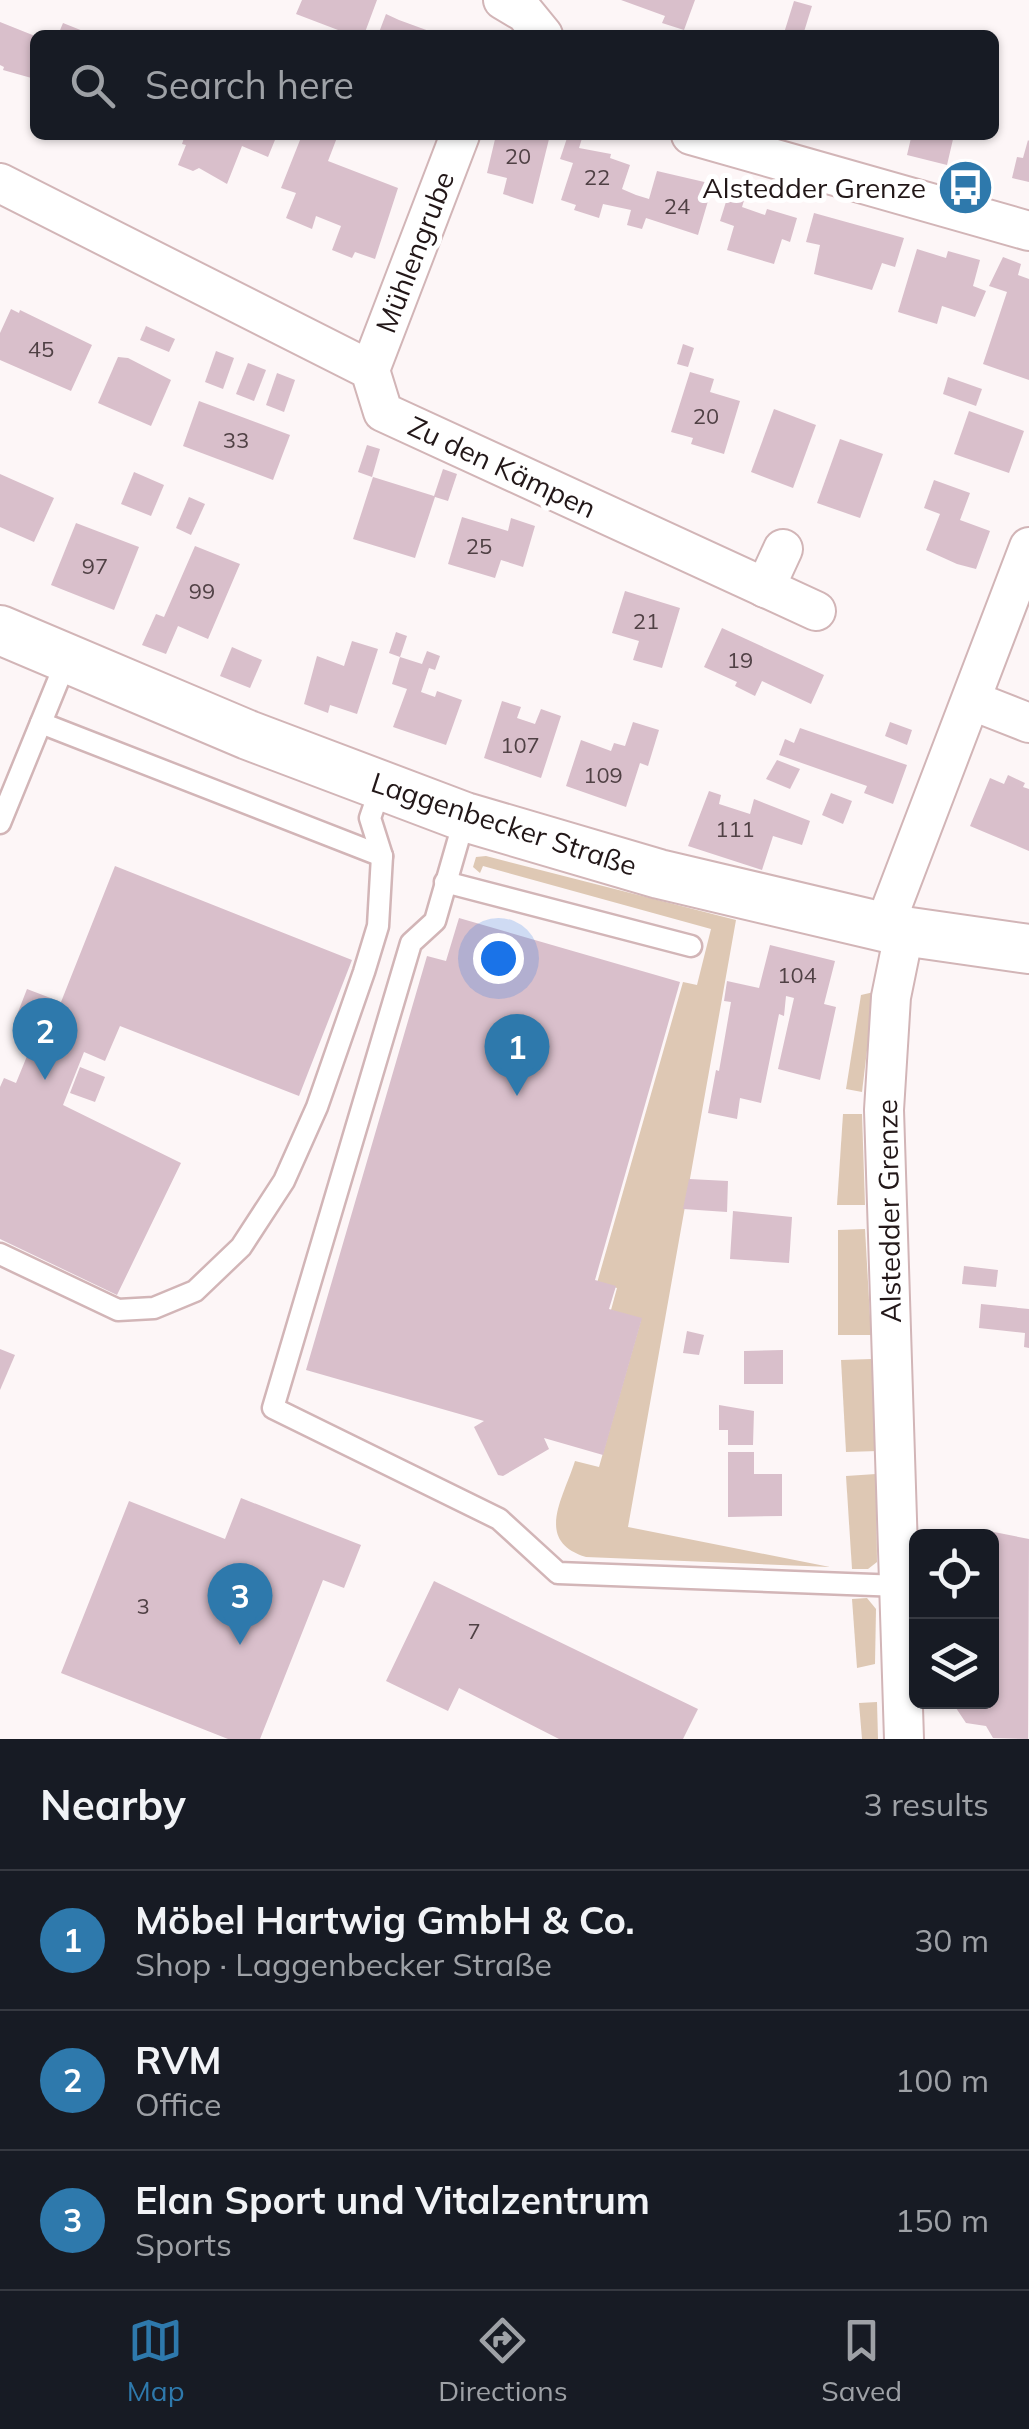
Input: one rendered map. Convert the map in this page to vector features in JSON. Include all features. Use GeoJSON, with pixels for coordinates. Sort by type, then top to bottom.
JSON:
{"type":"FeatureCollection","features":[{"type":"Feature","properties":{"kind":"street","name":"Mühlengrube"},"geometry":{"type":"LineString","coordinates":[[370,370],[458,140]]}},
{"type":"Feature","properties":{"kind":"street"},"geometry":{"type":"LineString","coordinates":[[709,140],[1029,231]]}},
{"type":"Feature","properties":{"kind":"street"},"geometry":{"type":"LineString","coordinates":[[0,183],[370,370]]}},
{"type":"Feature","properties":{"kind":"street","name":"Zu den Kämpen"},"geometry":{"type":"LineString","coordinates":[[370,370],[383,412],[816,612]]}},
{"type":"Feature","properties":{"kind":"street","name":"Alstedder Grenze"},"geometry":{"type":"LineString","coordinates":[[904,1739],[884,1110],[891,997],[902,948],[892,906],[1029,547]]}},
{"type":"Feature","properties":{"kind":"street"},"geometry":{"type":"LineString","coordinates":[[765,588],[783,549]]}},
{"type":"Feature","properties":{"kind":"street","name":"Laggenbecker Straße"},"geometry":{"type":"LineString","coordinates":[[0,630],[465,817],[659,874],[896,930],[1029,949]]}},
{"type":"Feature","properties":{"kind":"street"},"geometry":{"type":"LineString","coordinates":[[972,701],[1029,723]]}},
{"type":"Feature","properties":{"kind":"lane"},"geometry":{"type":"LineString","coordinates":[[0,824],[67,659]]}},
{"type":"Feature","properties":{"kind":"lane"},"geometry":{"type":"LineString","coordinates":[[40,723],[382,856]]}},
{"type":"Feature","properties":{"kind":"lane"},"geometry":{"type":"LineString","coordinates":[[0,1254],[118,1310],[154,1308],[195,1290],[240,1247],[284,1181],[317,1107],[378,926],[382,856],[370,818],[381,786]]}},
{"type":"Feature","properties":{"kind":"lane"},"geometry":{"type":"LineString","coordinates":[[465,817],[435,921],[410,943],[273,1408],[498,1518],[558,1573],[900,1586]]}},
{"type":"Feature","properties":{"kind":"lane"},"geometry":{"type":"LineString","coordinates":[[445,882],[691,946]]}},
{"type":"Feature","properties":{"kind":"shaded area"},"geometry":{"type":"Polygon","coordinates":[[[486,856],[736,920],[628,1527],[830,1567],[586,1557],[561,1541],[556,1517],[564,1490],[575,1461],[599,1467],[641,1320],[611,1310],[617,1288],[597,1283],[683,982],[697,985],[711,929],[483,866],[480,873],[473,867],[476,857],[486,856]]]}},
{"type":"Feature","properties":{"kind":"shaded area"},"geometry":{"type":"Polygon","coordinates":[[[874,992],[862,1092],[846,1089],[861,995],[874,992]]]}},
{"type":"Feature","properties":{"kind":"shaded area"},"geometry":{"type":"Polygon","coordinates":[[[843,1114],[862,1114],[865,1205],[837,1205],[843,1114]]]}},
{"type":"Feature","properties":{"kind":"shaded area"},"geometry":{"type":"Polygon","coordinates":[[[865,1229],[871,1335],[838,1335],[838,1230],[865,1229]]]}},
{"type":"Feature","properties":{"kind":"shaded area"},"geometry":{"type":"Polygon","coordinates":[[[872,1359],[878,1451],[846,1452],[841,1360],[872,1359]]]}},
{"type":"Feature","properties":{"kind":"shaded area"},"geometry":{"type":"Polygon","coordinates":[[[876,1474],[877,1562],[868,1569],[852,1569],[846,1476],[876,1474]]]}},
{"type":"Feature","properties":{"kind":"shaded area"},"geometry":{"type":"Polygon","coordinates":[[[867,1598],[876,1609],[875,1664],[857,1668],[852,1599],[867,1598]]]}},
{"type":"Feature","properties":{"kind":"shaded area"},"geometry":{"type":"Polygon","coordinates":[[[877,1702],[878,1739],[862,1739],[859,1703],[877,1702]]]}},
{"type":"Feature","properties":{"kind":"building"},"geometry":{"type":"Polygon","coordinates":[[[302,0],[377,0],[366,30],[338,30],[296,14],[302,0]]]}},
{"type":"Feature","properties":{"kind":"building"},"geometry":{"type":"Polygon","coordinates":[[[621,0],[695,0],[684,30],[662,23],[665,16],[621,0]]]}},
{"type":"Feature","properties":{"kind":"building"},"geometry":{"type":"Polygon","coordinates":[[[794,1],[812,6],[805,30],[785,30],[794,1]]]}},
{"type":"Feature","properties":{"kind":"building"},"geometry":{"type":"Polygon","coordinates":[[[386,14],[426,30],[380,30],[386,14]]]}},
{"type":"Feature","properties":{"kind":"building"},"geometry":{"type":"Polygon","coordinates":[[[0,22],[30,34],[30,78],[3,70],[0,22]]]}},
{"type":"Feature","properties":{"kind":"building"},"geometry":{"type":"Polygon","coordinates":[[[63,23],[80,30],[60,30],[63,23]]]}},
{"type":"Feature","properties":{"kind":"building"},"geometry":{"type":"Polygon","coordinates":[[[183,140],[275,140],[268,157],[242,146],[227,184],[199,168],[193,171],[178,165],[186,145],[182,144],[183,140]]]}},
{"type":"Feature","properties":{"kind":"building"},"geometry":{"type":"Polygon","coordinates":[[[300,140],[336,140],[328,161],[398,188],[375,259],[355,252],[352,258],[332,250],[341,226],[316,216],[312,229],[286,218],[296,193],[281,188],[300,140]]]}},
{"type":"Feature","properties":{"kind":"building"},"geometry":{"type":"Polygon","coordinates":[[[495,140],[549,140],[533,204],[503,194],[507,178],[487,173],[495,140]]]}},
{"type":"Feature","properties":{"kind":"building"},"geometry":{"type":"Polygon","coordinates":[[[566,140],[581,140],[579,148],[611,154],[610,158],[630,165],[622,189],[649,199],[657,171],[713,184],[698,235],[646,218],[642,229],[627,225],[631,210],[603,204],[599,218],[574,210],[576,205],[561,200],[573,163],[560,159],[566,140]]]}},
{"type":"Feature","properties":{"kind":"building"},"geometry":{"type":"Polygon","coordinates":[[[911,140],[953,140],[947,165],[907,155],[911,140]]]}},
{"type":"Feature","properties":{"kind":"building"},"geometry":{"type":"Polygon","coordinates":[[[1028,140],[1029,182],[1012,178],[1017,157],[1023,158],[1028,140]]]}},
{"type":"Feature","properties":{"kind":"building"},"geometry":{"type":"Polygon","coordinates":[[[730,189],[746,194],[742,207],[765,215],[767,209],[797,218],[790,242],[782,239],[774,264],[727,250],[734,226],[720,221],[730,189]]]}},
{"type":"Feature","properties":{"kind":"building"},"geometry":{"type":"Polygon","coordinates":[[[814,213],[904,238],[895,267],[882,263],[872,290],[814,274],[820,245],[806,242],[814,213]]]}},
{"type":"Feature","properties":{"kind":"building"},"geometry":{"type":"Polygon","coordinates":[[[917,249],[946,258],[948,251],[980,260],[973,286],[986,291],[975,317],[942,306],[937,324],[898,312],[917,249]]]}},
{"type":"Feature","properties":{"kind":"building"},"geometry":{"type":"Polygon","coordinates":[[[1003,257],[1021,264],[1018,275],[1029,279],[1029,380],[983,364],[1007,292],[989,286],[1003,257]]]}},
{"type":"Feature","properties":{"kind":"building"},"geometry":{"type":"Polygon","coordinates":[[[11,309],[92,345],[71,391],[0,360],[0,333],[11,309]]]}},
{"type":"Feature","properties":{"kind":"building"},"geometry":{"type":"Polygon","coordinates":[[[146,326],[175,339],[169,352],[140,340],[146,326]]]}},
{"type":"Feature","properties":{"kind":"building"},"geometry":{"type":"Polygon","coordinates":[[[683,344],[694,348],[688,367],[677,364],[683,344]]]}},
{"type":"Feature","properties":{"kind":"building"},"geometry":{"type":"Polygon","coordinates":[[[216,351],[234,358],[223,389],[205,382],[216,351]]]}},
{"type":"Feature","properties":{"kind":"building"},"geometry":{"type":"Polygon","coordinates":[[[118,357],[128,358],[171,380],[151,426],[98,403],[118,357]]]}},
{"type":"Feature","properties":{"kind":"building"},"geometry":{"type":"Polygon","coordinates":[[[248,363],[266,370],[254,401],[236,394],[248,363]]]}},
{"type":"Feature","properties":{"kind":"building"},"geometry":{"type":"Polygon","coordinates":[[[690,372],[714,379],[710,392],[740,401],[724,454],[691,444],[693,438],[671,432],[690,372]]]}},
{"type":"Feature","properties":{"kind":"building"},"geometry":{"type":"Polygon","coordinates":[[[277,373],[295,380],[284,412],[266,405],[277,373]]]}},
{"type":"Feature","properties":{"kind":"building"},"geometry":{"type":"Polygon","coordinates":[[[948,377],[982,389],[976,406],[943,394],[948,377]]]}},
{"type":"Feature","properties":{"kind":"building"},"geometry":{"type":"Polygon","coordinates":[[[199,401],[290,435],[273,480],[183,446],[199,401]]]}},
{"type":"Feature","properties":{"kind":"building"},"geometry":{"type":"Polygon","coordinates":[[[774,409],[816,425],[793,488],[751,472],[774,409]]]}},
{"type":"Feature","properties":{"kind":"building"},"geometry":{"type":"Polygon","coordinates":[[[969,411],[1024,431],[1009,473],[954,454],[969,411]]]}},
{"type":"Feature","properties":{"kind":"building"},"geometry":{"type":"Polygon","coordinates":[[[840,439],[883,454],[860,518],[817,503],[840,439]]]}},
{"type":"Feature","properties":{"kind":"building"},"geometry":{"type":"Polygon","coordinates":[[[367,445],[380,449],[372,477],[358,472],[367,445]]]}},
{"type":"Feature","properties":{"kind":"building"},"geometry":{"type":"Polygon","coordinates":[[[443,469],[457,474],[448,501],[435,497],[415,558],[353,539],[373,477],[434,496],[443,469]]]}},
{"type":"Feature","properties":{"kind":"building"},"geometry":{"type":"Polygon","coordinates":[[[134,472],[164,485],[151,516],[121,504],[134,472]]]}},
{"type":"Feature","properties":{"kind":"building"},"geometry":{"type":"Polygon","coordinates":[[[0,474],[54,498],[34,542],[0,527],[0,474]]]}},
{"type":"Feature","properties":{"kind":"building"},"geometry":{"type":"Polygon","coordinates":[[[934,480],[970,493],[960,520],[990,531],[976,569],[926,550],[940,514],[924,508],[934,480]]]}},
{"type":"Feature","properties":{"kind":"building"},"geometry":{"type":"Polygon","coordinates":[[[189,497],[205,504],[191,535],[176,528],[189,497]]]}},
{"type":"Feature","properties":{"kind":"building"},"geometry":{"type":"Polygon","coordinates":[[[462,517],[508,531],[511,518],[535,526],[523,567],[501,560],[495,578],[448,564],[462,517]]]}},
{"type":"Feature","properties":{"kind":"building"},"geometry":{"type":"Polygon","coordinates":[[[76,523],[139,547],[114,610],[51,585],[76,523]]]}},
{"type":"Feature","properties":{"kind":"building"},"geometry":{"type":"Polygon","coordinates":[[[195,546],[240,564],[208,639],[178,626],[166,654],[142,645],[156,614],[164,617],[195,546]]]}},
{"type":"Feature","properties":{"kind":"building"},"geometry":{"type":"Polygon","coordinates":[[[625,591],[680,608],[662,668],[633,660],[639,641],[612,633],[625,591]]]}},
{"type":"Feature","properties":{"kind":"building"},"geometry":{"type":"Polygon","coordinates":[[[722,628],[824,675],[811,704],[762,681],[755,696],[735,686],[737,682],[704,667],[722,628]]]}},
{"type":"Feature","properties":{"kind":"building"},"geometry":{"type":"Polygon","coordinates":[[[396,632],[407,636],[400,657],[389,653],[396,632]]]}},
{"type":"Feature","properties":{"kind":"building"},"geometry":{"type":"Polygon","coordinates":[[[352,641],[378,649],[357,714],[330,705],[328,713],[304,704],[317,656],[344,666],[352,641]]]}},
{"type":"Feature","properties":{"kind":"building"},"geometry":{"type":"Polygon","coordinates":[[[232,647],[262,660],[250,688],[220,676],[232,647]]]}},
{"type":"Feature","properties":{"kind":"building"},"geometry":{"type":"Polygon","coordinates":[[[427,651],[440,656],[435,670],[429,668],[421,692],[435,697],[437,691],[462,700],[446,745],[393,727],[407,689],[392,684],[400,657],[422,664],[427,651]]]}},
{"type":"Feature","properties":{"kind":"building"},"geometry":{"type":"Polygon","coordinates":[[[502,701],[521,707],[517,718],[535,724],[541,709],[561,716],[541,778],[484,758],[502,701]]]}},
{"type":"Feature","properties":{"kind":"building"},"geometry":{"type":"Polygon","coordinates":[[[633,722],[659,730],[648,766],[640,763],[626,807],[566,786],[581,740],[611,751],[614,743],[625,746],[633,722]]]}},
{"type":"Feature","properties":{"kind":"building"},"geometry":{"type":"Polygon","coordinates":[[[890,722],[912,730],[907,745],[885,736],[890,722]]]}},
{"type":"Feature","properties":{"kind":"building"},"geometry":{"type":"Polygon","coordinates":[[[800,728],[907,765],[893,804],[864,793],[867,786],[779,755],[785,739],[794,743],[800,728]]]}},
{"type":"Feature","properties":{"kind":"building"},"geometry":{"type":"Polygon","coordinates":[[[777,760],[800,769],[790,789],[766,779],[777,760]]]}},
{"type":"Feature","properties":{"kind":"building"},"geometry":{"type":"Polygon","coordinates":[[[1008,775],[1029,789],[1029,851],[970,826],[990,778],[1004,784],[1008,775]]]}},
{"type":"Feature","properties":{"kind":"building"},"geometry":{"type":"Polygon","coordinates":[[[709,791],[721,795],[719,804],[750,814],[754,799],[810,821],[802,845],[773,836],[762,870],[688,846],[709,791]]]}},
{"type":"Feature","properties":{"kind":"building"},"geometry":{"type":"Polygon","coordinates":[[[831,793],[852,801],[843,824],[822,815],[831,793]]]}},
{"type":"Feature","properties":{"kind":"building"},"geometry":{"type":"Polygon","coordinates":[[[115,866],[352,960],[299,1096],[120,1026],[105,1061],[84,1052],[63,1105],[181,1163],[117,1295],[0,1239],[0,1087],[4,1078],[16,1083],[36,1034],[13,1025],[27,989],[61,1002],[115,866]]]}},
{"type":"Feature","properties":{"kind":"building"},"geometry":{"type":"Polygon","coordinates":[[[459,918],[680,982],[595,1280],[616,1286],[609,1309],[642,1318],[603,1455],[544,1438],[549,1449],[503,1476],[498,1475],[474,1427],[484,1421],[306,1370],[427,956],[446,961],[459,918]]]}},
{"type":"Feature","properties":{"kind":"building"},"geometry":{"type":"Polygon","coordinates":[[[770,945],[835,961],[824,1004],[836,1007],[820,1080],[778,1069],[794,998],[786,996],[761,1103],[740,1098],[737,1119],[708,1113],[731,1002],[724,1001],[727,981],[759,988],[770,945]]]}},
{"type":"Feature","properties":{"kind":"building"},"geometry":{"type":"Polygon","coordinates":[[[80,1067],[105,1077],[95,1102],[70,1093],[80,1067]]]}},
{"type":"Feature","properties":{"kind":"building"},"geometry":{"type":"Polygon","coordinates":[[[689,1179],[728,1181],[727,1212],[683,1209],[689,1179]]]}},
{"type":"Feature","properties":{"kind":"building"},"geometry":{"type":"Polygon","coordinates":[[[733,1211],[792,1217],[789,1263],[730,1259],[733,1211]]]}},
{"type":"Feature","properties":{"kind":"building"},"geometry":{"type":"Polygon","coordinates":[[[964,1266],[998,1270],[996,1287],[962,1284],[964,1266]]]}},
{"type":"Feature","properties":{"kind":"building"},"geometry":{"type":"Polygon","coordinates":[[[981,1304],[1029,1309],[1029,1348],[1024,1347],[1025,1333],[979,1328],[981,1304]]]}},
{"type":"Feature","properties":{"kind":"building"},"geometry":{"type":"Polygon","coordinates":[[[687,1331],[704,1335],[699,1355],[683,1353],[687,1331]]]}},
{"type":"Feature","properties":{"kind":"building"},"geometry":{"type":"Polygon","coordinates":[[[0,1349],[15,1355],[0,1390],[0,1349]]]}},
{"type":"Feature","properties":{"kind":"building"},"geometry":{"type":"Polygon","coordinates":[[[783,1350],[783,1384],[744,1384],[744,1351],[783,1350]]]}},
{"type":"Feature","properties":{"kind":"building"},"geometry":{"type":"Polygon","coordinates":[[[719,1405],[754,1411],[753,1445],[728,1445],[728,1430],[719,1430],[719,1405]]]}},
{"type":"Feature","properties":{"kind":"building"},"geometry":{"type":"Polygon","coordinates":[[[728,1452],[754,1452],[754,1474],[782,1474],[782,1516],[728,1517],[728,1452]]]}},
{"type":"Feature","properties":{"kind":"building"},"geometry":{"type":"Polygon","coordinates":[[[241,1498],[361,1545],[344,1588],[323,1580],[260,1739],[228,1739],[61,1673],[129,1501],[225,1539],[241,1498]]]}},
{"type":"Feature","properties":{"kind":"building"},"geometry":{"type":"Polygon","coordinates":[[[999,1533],[1029,1539],[1028,1739],[993,1738],[986,1726],[966,1723],[957,1709],[999,1709],[999,1533]]]}},
{"type":"Feature","properties":{"kind":"building"},"geometry":{"type":"Polygon","coordinates":[[[434,1581],[698,1709],[683,1739],[559,1739],[459,1688],[448,1711],[386,1681],[434,1581]]]}},
{"type":"Feature","properties":{"kind":"place","name":"Alstedder Grenze"},"geometry":{"type":"Point","coordinates":[965,188]}},
{"type":"Feature","properties":{"kind":"place","name":"RVM"},"geometry":{"type":"Point","coordinates":[45,1080]}},
{"type":"Feature","properties":{"kind":"place","name":"Möbel Hartwig GmbH & Co."},"geometry":{"type":"Point","coordinates":[517,1096]}},
{"type":"Feature","properties":{"kind":"place","name":"Elan Sport und Vitalzentrum"},"geometry":{"type":"Point","coordinates":[240,1645]}}]}
